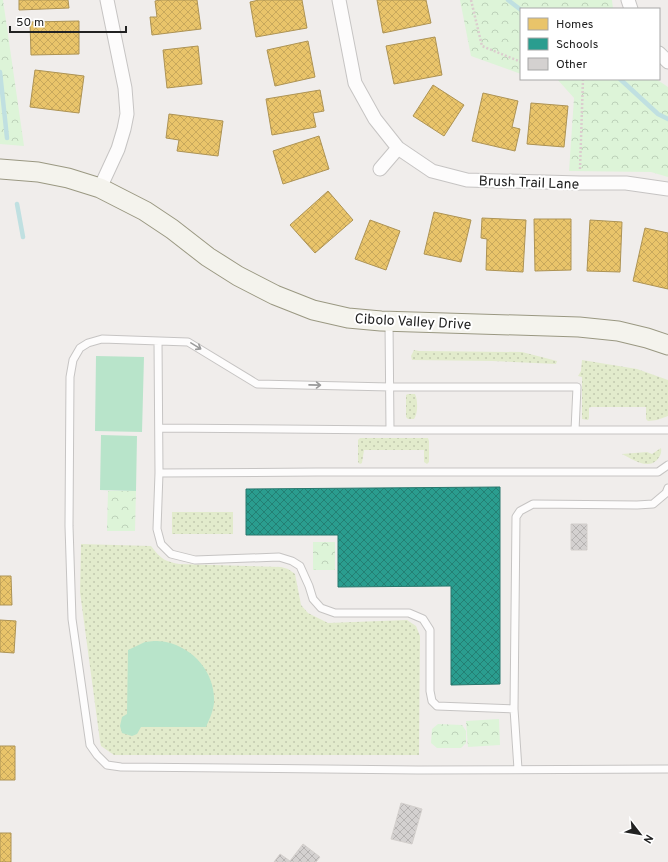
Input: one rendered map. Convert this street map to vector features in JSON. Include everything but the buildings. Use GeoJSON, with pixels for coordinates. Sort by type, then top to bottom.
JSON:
{"type":"FeatureCollection","features":[{"type":"Feature","properties":{"kind":"main road","name":"Cibolo Valley Drive"},"geometry":{"type":"LineString","coordinates":[[0,169],[38,172],[68,178],[100,188],[145,211],[172,229],[208,257],[238,276],[275,295],[313,310],[348,318],[389,322],[579,327],[618,332],[647,338],[668,345]]}},
{"type":"Feature","properties":{"kind":"street"},"geometry":{"type":"LineString","coordinates":[[100,188],[118,149],[127,114],[125,88],[107,0]]}},
{"type":"Feature","properties":{"kind":"street","name":"Brush Trail Lane"},"geometry":{"type":"LineString","coordinates":[[339,0],[355,83],[375,119],[398,148],[432,171],[467,180],[626,183],[668,189]]}},
{"type":"Feature","properties":{"kind":"street"},"geometry":{"type":"LineString","coordinates":[[660,54],[668,62]]}},
{"type":"Feature","properties":{"kind":"street"},"geometry":{"type":"LineString","coordinates":[[380,169],[398,148]]}},
{"type":"Feature","properties":{"kind":"lane"},"geometry":{"type":"LineString","coordinates":[[389,322],[390,430]]}},
{"type":"Feature","properties":{"kind":"lane"},"geometry":{"type":"LineString","coordinates":[[576,430],[577,387],[390,387],[258,384],[188,342],[102,339],[88,343],[80,348],[73,360],[70,377],[69,526],[72,619],[90,745],[107,765],[121,767],[410,770],[668,769]]}},
{"type":"Feature","properties":{"kind":"lane"},"geometry":{"type":"LineString","coordinates":[[158,341],[159,473],[157,529],[161,544],[171,554],[195,560],[279,557],[292,561],[300,566],[313,598],[321,608],[335,612],[409,613],[423,619],[430,630],[430,692],[432,701],[437,706],[514,708]]}},
{"type":"Feature","properties":{"kind":"lane"},"geometry":{"type":"LineString","coordinates":[[159,428],[668,430]]}},
{"type":"Feature","properties":{"kind":"lane"},"geometry":{"type":"LineString","coordinates":[[159,473],[658,472],[668,464]]}},
{"type":"Feature","properties":{"kind":"lane"},"geometry":{"type":"LineString","coordinates":[[518,769],[514,708],[516,516],[520,510],[533,504],[653,504],[666,493],[668,488]]}},
{"type":"Feature","properties":{"kind":"path"},"geometry":{"type":"LineString","coordinates":[[471,0],[482,46],[520,62]]}},
{"type":"Feature","properties":{"kind":"path"},"geometry":{"type":"LineString","coordinates":[[580,183],[583,80]]}},
{"type":"Feature","properties":{"kind":"green space"},"geometry":{"type":"Polygon","coordinates":[[[0,0],[3,0],[24,146],[0,144],[0,0]]]}},
{"type":"Feature","properties":{"kind":"green space"},"geometry":{"type":"Polygon","coordinates":[[[460,0],[612,0],[613,8],[520,8],[520,74],[471,56],[460,0]]]}},
{"type":"Feature","properties":{"kind":"green space"},"geometry":{"type":"Polygon","coordinates":[[[558,80],[658,80],[668,87],[668,177],[651,172],[569,171],[574,98],[558,80]]]}},
{"type":"Feature","properties":{"kind":"green space"},"geometry":{"type":"Polygon","coordinates":[[[414,350],[522,352],[557,361],[556,364],[492,361],[412,360],[411,356],[414,350]]]}},
{"type":"Feature","properties":{"kind":"green space"},"geometry":{"type":"Polygon","coordinates":[[[96,356],[144,357],[142,432],[95,431],[96,356]]]}},
{"type":"Feature","properties":{"kind":"green space"},"geometry":{"type":"Polygon","coordinates":[[[582,360],[637,369],[668,380],[668,416],[657,420],[648,421],[646,419],[646,407],[591,407],[589,408],[588,420],[582,419],[582,377],[578,376],[581,371],[582,360]]]}},
{"type":"Feature","properties":{"kind":"green space"},"geometry":{"type":"Polygon","coordinates":[[[415,394],[416,397],[417,410],[414,419],[408,419],[406,417],[406,395],[415,394]]]}},
{"type":"Feature","properties":{"kind":"green space"},"geometry":{"type":"Polygon","coordinates":[[[101,435],[137,436],[136,491],[100,490],[101,435]]]}},
{"type":"Feature","properties":{"kind":"green space"},"geometry":{"type":"Polygon","coordinates":[[[360,438],[428,438],[429,462],[427,464],[424,462],[424,450],[364,450],[362,463],[360,464],[358,462],[358,440],[360,438]]]}},
{"type":"Feature","properties":{"kind":"green space"},"geometry":{"type":"Polygon","coordinates":[[[661,448],[657,460],[649,464],[640,463],[622,454],[647,452],[652,454],[661,448]]]}},
{"type":"Feature","properties":{"kind":"green space"},"geometry":{"type":"Polygon","coordinates":[[[108,491],[136,491],[135,531],[107,531],[108,491]]]}},
{"type":"Feature","properties":{"kind":"green space"},"geometry":{"type":"Polygon","coordinates":[[[172,512],[233,512],[233,534],[172,534],[172,512]]]}},
{"type":"Feature","properties":{"kind":"green space"},"geometry":{"type":"Polygon","coordinates":[[[313,542],[335,542],[335,570],[313,570],[313,542]]]}},
{"type":"Feature","properties":{"kind":"green space"},"geometry":{"type":"Polygon","coordinates":[[[81,544],[151,546],[163,559],[179,564],[281,567],[288,569],[295,574],[301,605],[308,613],[328,623],[407,620],[416,626],[420,636],[419,755],[114,755],[101,746],[100,741],[80,592],[81,544]]]}},
{"type":"Feature","properties":{"kind":"green space"},"geometry":{"type":"Polygon","coordinates":[[[162,641],[176,645],[186,650],[202,664],[211,682],[214,693],[212,713],[206,727],[141,727],[137,734],[132,736],[122,733],[120,726],[122,717],[127,714],[128,650],[145,642],[162,641]]]}},
{"type":"Feature","properties":{"kind":"green space"},"geometry":{"type":"Polygon","coordinates":[[[499,719],[500,745],[468,747],[466,721],[499,719]]]}},
{"type":"Feature","properties":{"kind":"green space"},"geometry":{"type":"Polygon","coordinates":[[[438,724],[462,725],[466,731],[466,743],[461,748],[437,748],[431,743],[432,729],[438,724]]]}},
{"type":"Feature","properties":{"kind":"waterway"},"geometry":{"type":"LineString","coordinates":[[508,0],[520,9]]}},
{"type":"Feature","properties":{"kind":"waterway"},"geometry":{"type":"LineString","coordinates":[[0,72],[7,138]]}},
{"type":"Feature","properties":{"kind":"waterway"},"geometry":{"type":"LineString","coordinates":[[621,80],[658,114],[668,119]]}},
{"type":"Feature","properties":{"kind":"waterway"},"geometry":{"type":"LineString","coordinates":[[17,204],[23,237]]}}]}
